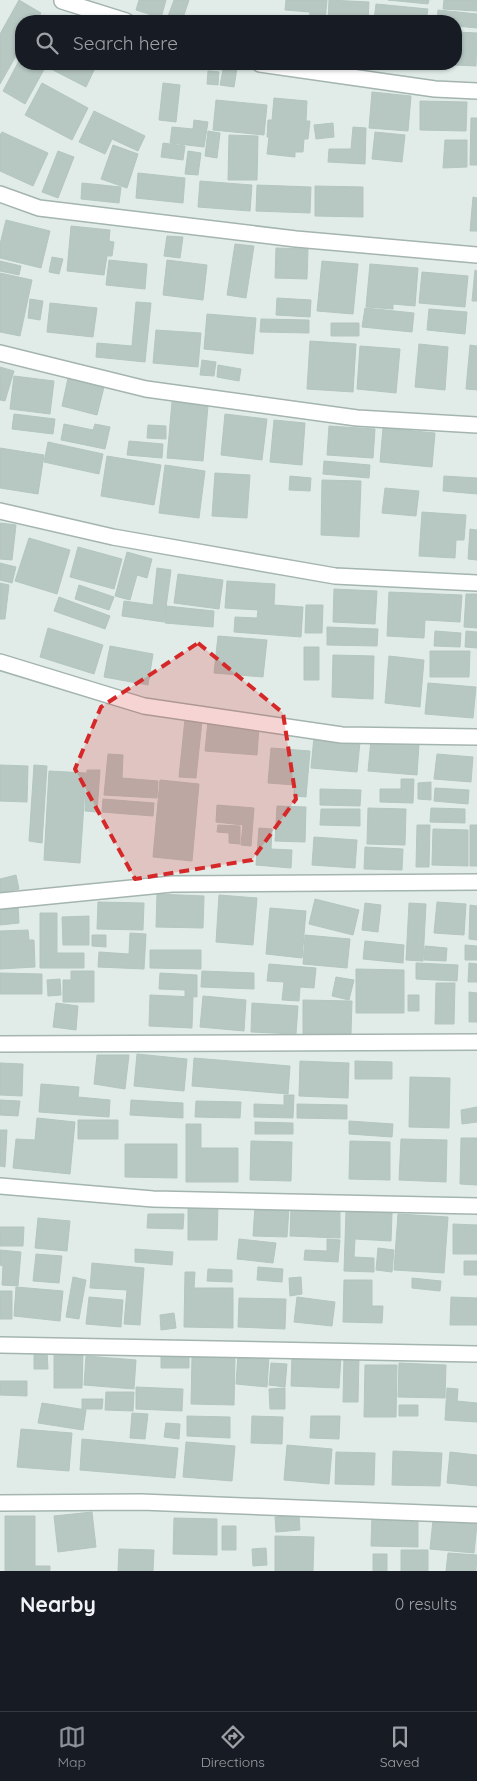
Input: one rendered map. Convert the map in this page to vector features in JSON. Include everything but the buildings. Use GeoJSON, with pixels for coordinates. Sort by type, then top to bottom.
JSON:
{"type":"FeatureCollection","features":[{"type":"Feature","properties":{"kind":"street"},"geometry":{"type":"LineString","coordinates":[[62,1],[107,15]]}},
{"type":"Feature","properties":{"kind":"street"},"geometry":{"type":"LineString","coordinates":[[302,70],[435,89],[477,91]]}},
{"type":"Feature","properties":{"kind":"street"},"geometry":{"type":"LineString","coordinates":[[0,194],[39,208],[296,239],[477,255]]}},
{"type":"Feature","properties":{"kind":"street"},"geometry":{"type":"LineString","coordinates":[[0,353],[146,389],[357,418],[477,425]]}},
{"type":"Feature","properties":{"kind":"street"},"geometry":{"type":"LineString","coordinates":[[0,511],[113,537],[335,576],[477,583]]}},
{"type":"Feature","properties":{"kind":"street"},"geometry":{"type":"LineString","coordinates":[[0,662],[144,706],[342,735],[477,737]]}},
{"type":"Feature","properties":{"kind":"street"},"geometry":{"type":"LineString","coordinates":[[0,901],[172,884],[477,882]]}},
{"type":"Feature","properties":{"kind":"street"},"geometry":{"type":"LineString","coordinates":[[0,1044],[477,1042]]}},
{"type":"Feature","properties":{"kind":"street"},"geometry":{"type":"LineString","coordinates":[[0,1186],[154,1199],[477,1206]]}},
{"type":"Feature","properties":{"kind":"street"},"geometry":{"type":"LineString","coordinates":[[0,1345],[477,1354]]}},
{"type":"Feature","properties":{"kind":"street"},"geometry":{"type":"LineString","coordinates":[[0,1503],[141,1502],[477,1515]]}},
{"type":"Feature","properties":{"kind":"highlighted area"},"geometry":{"type":"Polygon","coordinates":[[[198,643],[283,713],[296,799],[252,860],[135,879],[75,769],[101,707],[198,643]]]}}]}
